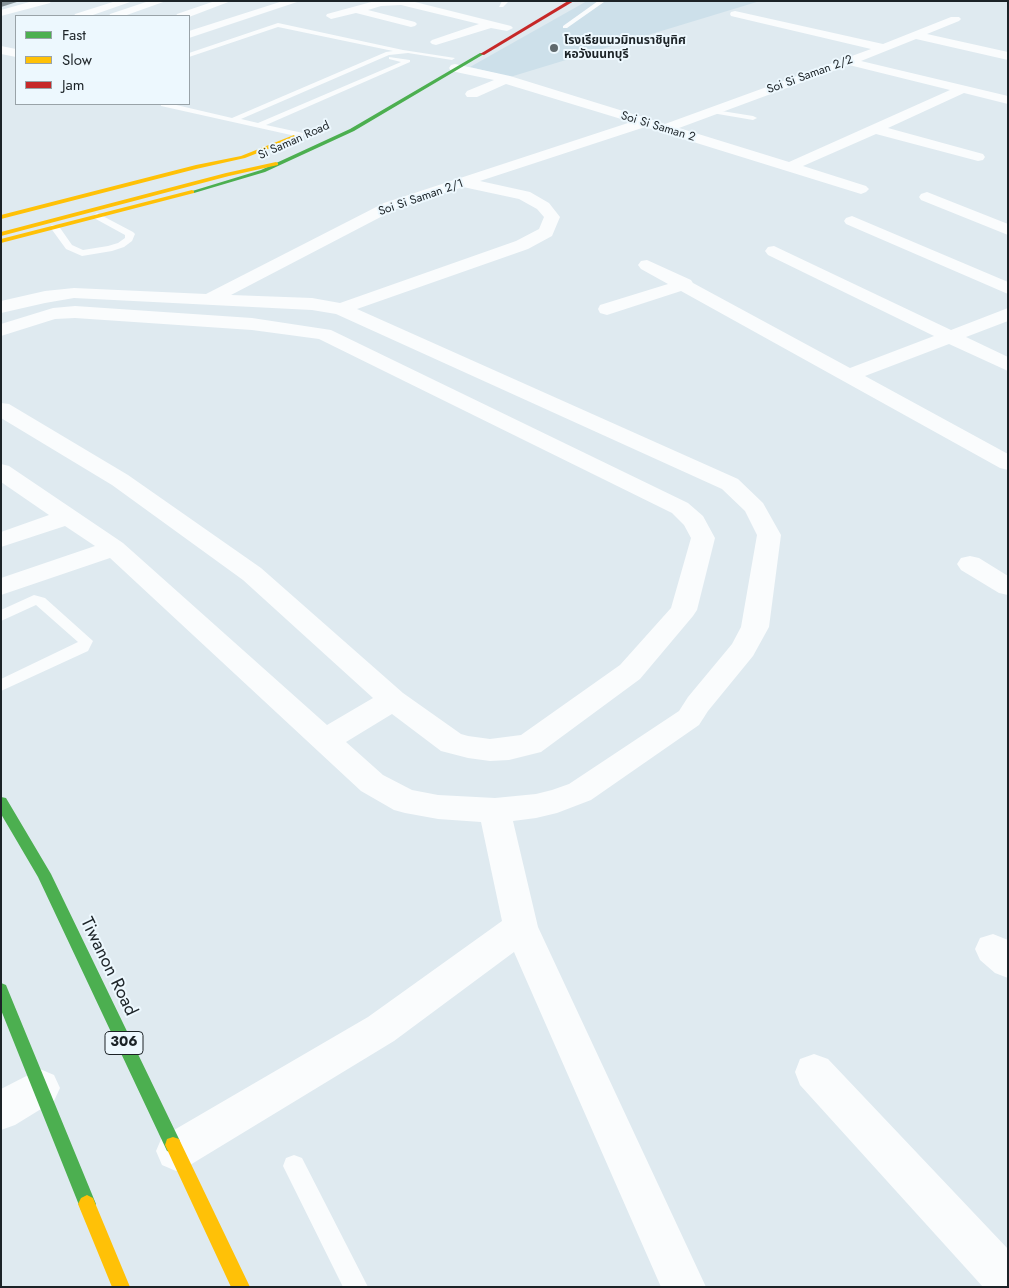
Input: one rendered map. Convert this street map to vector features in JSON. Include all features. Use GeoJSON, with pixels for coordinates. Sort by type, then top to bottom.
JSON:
{"type":"FeatureCollection","features":[{"type":"Feature","properties":{"kind":"main road","name":"Si Saman Road"},"geometry":{"type":"LineString","coordinates":[[1,241],[237,180],[318,147],[352,130],[514,23],[554,1]]}},
{"type":"Feature","properties":{"kind":"main road","name":"Si Saman Road"},"geometry":{"type":"LineString","coordinates":[[437,66],[453,63],[572,1]]}},
{"type":"Feature","properties":{"kind":"main road","name":"Si Saman Road"},"geometry":{"type":"LineString","coordinates":[[1,217],[196,167],[243,157],[304,133]]}},
{"type":"Feature","properties":{"kind":"main road"},"geometry":{"type":"LineString","coordinates":[[1,226],[199,175],[243,157]]}},
{"type":"Feature","properties":{"kind":"main road"},"geometry":{"type":"LineString","coordinates":[[1,234],[228,174],[276,164]]}},
{"type":"Feature","properties":{"kind":"main road","name":"Tiwanon Road"},"geometry":{"type":"LineString","coordinates":[[1,802],[44,874],[241,1287]]}},
{"type":"Feature","properties":{"kind":"main road"},"geometry":{"type":"LineString","coordinates":[[1,990],[120,1287]]}},
{"type":"Feature","properties":{"kind":"street"},"geometry":{"type":"LineString","coordinates":[[5,17],[46,1]]}},
{"type":"Feature","properties":{"kind":"street"},"geometry":{"type":"LineString","coordinates":[[82,15],[128,1]]}},
{"type":"Feature","properties":{"kind":"street"},"geometry":{"type":"LineString","coordinates":[[184,15],[226,1]]}},
{"type":"Feature","properties":{"kind":"street"},"geometry":{"type":"LineString","coordinates":[[190,35],[295,1]]}},
{"type":"Feature","properties":{"kind":"street"},"geometry":{"type":"LineString","coordinates":[[118,15],[168,2],[204,8]]}},
{"type":"Feature","properties":{"kind":"street"},"geometry":{"type":"LineString","coordinates":[[331,16],[387,2],[413,2],[450,14],[491,24]]}},
{"type":"Feature","properties":{"kind":"street"},"geometry":{"type":"LineString","coordinates":[[356,10],[419,22]]}},
{"type":"Feature","properties":{"kind":"street"},"geometry":{"type":"LineString","coordinates":[[393,29],[450,14]]}},
{"type":"Feature","properties":{"kind":"street"},"geometry":{"type":"LineString","coordinates":[[735,14],[884,48]]}},
{"type":"Feature","properties":{"kind":"street","name":"Soi Si Saman 2/2"},"geometry":{"type":"LineString","coordinates":[[665,129],[884,48],[955,19]]}},
{"type":"Feature","properties":{"kind":"street"},"geometry":{"type":"LineString","coordinates":[[436,42],[491,24],[514,23]]}},
{"type":"Feature","properties":{"kind":"street"},"geometry":{"type":"LineString","coordinates":[[783,37],[807,30]]}},
{"type":"Feature","properties":{"kind":"street"},"geometry":{"type":"LineString","coordinates":[[914,35],[1008,56]]}},
{"type":"Feature","properties":{"kind":"street"},"geometry":{"type":"LineString","coordinates":[[1,44],[15,47]]}},
{"type":"Feature","properties":{"kind":"street"},"geometry":{"type":"LineString","coordinates":[[1,50],[15,53]]}},
{"type":"Feature","properties":{"kind":"street"},"geometry":{"type":"LineString","coordinates":[[848,61],[1008,100]]}},
{"type":"Feature","properties":{"kind":"street","name":"Soi Si Saman 2"},"geometry":{"type":"LineString","coordinates":[[453,63],[861,189]]}},
{"type":"Feature","properties":{"kind":"street"},"geometry":{"type":"LineString","coordinates":[[816,73],[844,79]]}},
{"type":"Feature","properties":{"kind":"street"},"geometry":{"type":"LineString","coordinates":[[472,94],[506,79]]}},
{"type":"Feature","properties":{"kind":"street"},"geometry":{"type":"LineString","coordinates":[[790,167],[963,89]]}},
{"type":"Feature","properties":{"kind":"street"},"geometry":{"type":"LineString","coordinates":[[918,96],[937,101]]}},
{"type":"Feature","properties":{"kind":"street","name":"Soi Si Saman 2/1"},"geometry":{"type":"LineString","coordinates":[[209,299],[390,206],[643,123]]}},
{"type":"Feature","properties":{"kind":"street"},"geometry":{"type":"LineString","coordinates":[[875,129],[978,157]]}},
{"type":"Feature","properties":{"kind":"street"},"geometry":{"type":"LineString","coordinates":[[341,309],[495,249],[524,231],[529,222],[528,212],[456,185]]}},
{"type":"Feature","properties":{"kind":"street"},"geometry":{"type":"LineString","coordinates":[[312,304],[495,249],[522,245],[546,232],[552,217],[543,206],[524,196],[456,185]]}},
{"type":"Feature","properties":{"kind":"street"},"geometry":{"type":"LineString","coordinates":[[927,197],[1008,230]]}},
{"type":"Feature","properties":{"kind":"street"},"geometry":{"type":"LineString","coordinates":[[852,221],[1008,290]]}},
{"type":"Feature","properties":{"kind":"street"},"geometry":{"type":"LineString","coordinates":[[774,251],[1008,365]]}},
{"type":"Feature","properties":{"kind":"street"},"geometry":{"type":"LineString","coordinates":[[647,265],[851,375],[1008,463]]}},
{"type":"Feature","properties":{"kind":"street"},"geometry":{"type":"LineString","coordinates":[[607,309],[685,284]]}},
{"type":"Feature","properties":{"kind":"street"},"geometry":{"type":"LineString","coordinates":[[1,308],[45,296],[74,293],[312,304],[341,309],[730,484],[756,508],[769,536],[755,627],[743,649],[698,704],[689,718],[580,792],[536,806],[495,810],[438,808],[405,801],[372,783],[114,548],[1,471]]}},
{"type":"Feature","properties":{"kind":"street"},"geometry":{"type":"LineString","coordinates":[[1,330],[54,314],[75,312],[252,324],[324,334],[680,508],[694,521],[703,538],[684,610],[630,672],[530,744],[490,750],[452,743],[393,700],[252,574],[120,480],[1,409]]}},
{"type":"Feature","properties":{"kind":"street"},"geometry":{"type":"LineString","coordinates":[[851,375],[1008,314]]}},
{"type":"Feature","properties":{"kind":"street"},"geometry":{"type":"LineString","coordinates":[[1,540],[69,516]]}},
{"type":"Feature","properties":{"kind":"street"},"geometry":{"type":"LineString","coordinates":[[1,587],[114,548]]}},
{"type":"Feature","properties":{"kind":"street"},"geometry":{"type":"LineString","coordinates":[[970,564],[1008,587]]}},
{"type":"Feature","properties":{"kind":"street"},"geometry":{"type":"LineString","coordinates":[[324,741],[393,700]]}},
{"type":"Feature","properties":{"kind":"street"},"geometry":{"type":"LineString","coordinates":[[495,810],[521,927],[684,1287]]}},
{"type":"Feature","properties":{"kind":"street"},"geometry":{"type":"LineString","coordinates":[[176,1151],[381,1029],[521,927]]}},
{"type":"Feature","properties":{"kind":"street"},"geometry":{"type":"LineString","coordinates":[[814,1072],[1008,1281]]}},
{"type":"Feature","properties":{"kind":"street"},"geometry":{"type":"LineString","coordinates":[[1,1111],[40,1088]]}},
{"type":"Feature","properties":{"kind":"lane"},"geometry":{"type":"LineString","coordinates":[[501,6],[506,1]]}},
{"type":"Feature","properties":{"kind":"lane"},"geometry":{"type":"LineString","coordinates":[[565,26],[600,1]]}},
{"type":"Feature","properties":{"kind":"lane"},"geometry":{"type":"LineString","coordinates":[[190,55],[278,24],[408,51],[453,63]]}},
{"type":"Feature","properties":{"kind":"lane"},"geometry":{"type":"LineString","coordinates":[[233,120],[381,56],[393,52],[408,51]]}},
{"type":"Feature","properties":{"kind":"lane"},"geometry":{"type":"LineString","coordinates":[[258,126],[408,61],[381,56]]}},
{"type":"Feature","properties":{"kind":"lane"},"geometry":{"type":"LineString","coordinates":[[310,86],[338,92]]}},
{"type":"Feature","properties":{"kind":"lane"},"geometry":{"type":"LineString","coordinates":[[168,105],[258,126],[304,133]]}},
{"type":"Feature","properties":{"kind":"lane"},"geometry":{"type":"LineString","coordinates":[[712,111],[753,118]]}},
{"type":"Feature","properties":{"kind":"lane"},"geometry":{"type":"LineString","coordinates":[[55,227],[69,247],[82,254],[109,249],[129,240],[130,234],[98,216]]}},
{"type":"Feature","properties":{"kind":"lane"},"geometry":{"type":"LineString","coordinates":[[1,616],[34,600],[40,601],[86,641],[82,647],[1,686]]}},
{"type":"Feature","properties":{"kind":"lane"},"geometry":{"type":"LineString","coordinates":[[294,1166],[356,1287]]}},
{"type":"Feature","properties":{"kind":"shaded area","name":"โรงเรียนนวมิทนราชินูทิศ หอวังนนทบุรี"},"geometry":{"type":"Polygon","coordinates":[[[587,1],[760,1],[510,77],[470,67],[587,1]]]}},
{"type":"Feature","properties":{"kind":"traffic: fast"},"geometry":{"type":"LineString","coordinates":[[192,192],[263,171],[352,130],[482,54]]}},
{"type":"Feature","properties":{"kind":"traffic: fast"},"geometry":{"type":"LineString","coordinates":[[1,802],[44,874],[173,1145]]}},
{"type":"Feature","properties":{"kind":"traffic: fast"},"geometry":{"type":"LineString","coordinates":[[1,990],[87,1204]]}},
{"type":"Feature","properties":{"kind":"traffic: slow"},"geometry":{"type":"LineString","coordinates":[[1,217],[196,167],[243,157],[294,137]]}},
{"type":"Feature","properties":{"kind":"traffic: slow"},"geometry":{"type":"LineString","coordinates":[[1,234],[228,174],[276,164]]}},
{"type":"Feature","properties":{"kind":"traffic: slow"},"geometry":{"type":"LineString","coordinates":[[1,241],[192,192]]}},
{"type":"Feature","properties":{"kind":"traffic: slow"},"geometry":{"type":"LineString","coordinates":[[173,1145],[241,1287]]}},
{"type":"Feature","properties":{"kind":"traffic: slow"},"geometry":{"type":"LineString","coordinates":[[87,1204],[121,1287]]}},
{"type":"Feature","properties":{"kind":"traffic: jam"},"geometry":{"type":"LineString","coordinates":[[482,54],[572,1]]}},
{"type":"Feature","properties":{"kind":"place","name":"โรงเรียนนวมิทนราชินูทิศ หอวังนนทบุรี"},"geometry":{"type":"Point","coordinates":[554,48]}}]}
